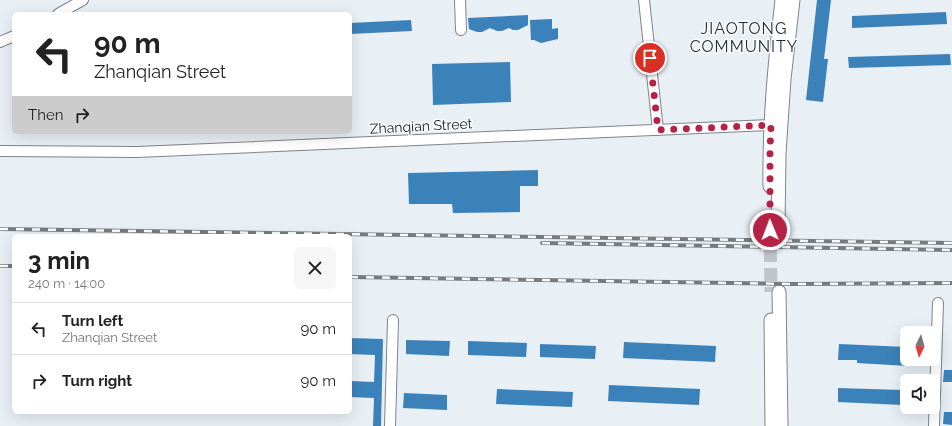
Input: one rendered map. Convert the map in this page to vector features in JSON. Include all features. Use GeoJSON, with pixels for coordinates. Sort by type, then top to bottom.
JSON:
{"type":"FeatureCollection","features":[{"type":"Feature","properties":{"kind":"main road"},"geometry":{"type":"LineString","coordinates":[[782,0],[774,76],[770,150],[774,230],[784,79],[793,0]]}},
{"type":"Feature","properties":{"kind":"main road"},"geometry":{"type":"LineString","coordinates":[[772,426],[775,292],[781,426]]}},
{"type":"Feature","properties":{"kind":"street"},"geometry":{"type":"LineString","coordinates":[[62,12],[83,0]]}},
{"type":"Feature","properties":{"kind":"street"},"geometry":{"type":"LineString","coordinates":[[460,0],[461,30]]}},
{"type":"Feature","properties":{"kind":"street"},"geometry":{"type":"LineString","coordinates":[[644,0],[658,130]]}},
{"type":"Feature","properties":{"kind":"street"},"geometry":{"type":"LineString","coordinates":[[0,42],[12,37]]}},
{"type":"Feature","properties":{"kind":"street","name":"Zhanqian Street"},"geometry":{"type":"LineString","coordinates":[[0,151],[137,152],[771,125]]}},
{"type":"Feature","properties":{"kind":"street"},"geometry":{"type":"LineString","coordinates":[[934,426],[938,303]]}},
{"type":"Feature","properties":{"kind":"street"},"geometry":{"type":"LineString","coordinates":[[390,426],[393,320]]}},
{"type":"Feature","properties":{"kind":"building"},"geometry":{"type":"Polygon","coordinates":[[[817,0],[831,0],[824,59],[828,59],[823,102],[806,100],[817,0]]]}},
{"type":"Feature","properties":{"kind":"building"},"geometry":{"type":"Polygon","coordinates":[[[946,12],[947,24],[852,28],[852,16],[946,12]]]}},
{"type":"Feature","properties":{"kind":"building"},"geometry":{"type":"Polygon","coordinates":[[[528,15],[528,25],[518,30],[509,28],[502,31],[497,31],[490,28],[482,32],[477,32],[469,29],[468,18],[528,15]]]}},
{"type":"Feature","properties":{"kind":"building"},"geometry":{"type":"Polygon","coordinates":[[[552,19],[552,29],[558,28],[558,39],[541,43],[531,40],[530,20],[552,19]]]}},
{"type":"Feature","properties":{"kind":"building"},"geometry":{"type":"Polygon","coordinates":[[[411,20],[412,31],[352,34],[352,23],[411,20]]]}},
{"type":"Feature","properties":{"kind":"building"},"geometry":{"type":"Polygon","coordinates":[[[950,54],[951,65],[849,68],[848,57],[950,54]]]}},
{"type":"Feature","properties":{"kind":"building"},"geometry":{"type":"Polygon","coordinates":[[[510,62],[511,102],[433,105],[432,64],[510,62]]]}},
{"type":"Feature","properties":{"kind":"building"},"geometry":{"type":"Polygon","coordinates":[[[538,170],[538,186],[520,186],[520,212],[453,213],[452,204],[409,204],[408,173],[538,170]]]}},
{"type":"Feature","properties":{"kind":"building"},"geometry":{"type":"Polygon","coordinates":[[[352,338],[383,339],[381,426],[373,426],[374,398],[352,397],[352,381],[374,382],[375,355],[352,354],[352,338]]]}},
{"type":"Feature","properties":{"kind":"building"},"geometry":{"type":"Polygon","coordinates":[[[406,340],[450,341],[449,356],[406,354],[406,340]]]}},
{"type":"Feature","properties":{"kind":"building"},"geometry":{"type":"Polygon","coordinates":[[[468,341],[527,343],[526,357],[468,355],[468,341]]]}},
{"type":"Feature","properties":{"kind":"building"},"geometry":{"type":"Polygon","coordinates":[[[624,342],[716,346],[715,362],[623,358],[624,342]]]}},
{"type":"Feature","properties":{"kind":"building"},"geometry":{"type":"Polygon","coordinates":[[[540,344],[596,346],[595,359],[540,357],[540,344]]]}},
{"type":"Feature","properties":{"kind":"building"},"geometry":{"type":"Polygon","coordinates":[[[839,344],[900,347],[900,366],[857,363],[857,360],[838,360],[839,344]]]}},
{"type":"Feature","properties":{"kind":"building"},"geometry":{"type":"Polygon","coordinates":[[[944,370],[952,370],[952,382],[943,382],[944,370]]]}},
{"type":"Feature","properties":{"kind":"building"},"geometry":{"type":"Polygon","coordinates":[[[609,385],[700,389],[699,405],[608,401],[609,385]]]}},
{"type":"Feature","properties":{"kind":"building"},"geometry":{"type":"Polygon","coordinates":[[[838,388],[900,390],[900,405],[838,402],[838,388]]]}},
{"type":"Feature","properties":{"kind":"building"},"geometry":{"type":"Polygon","coordinates":[[[497,389],[573,392],[572,407],[496,404],[497,389]]]}},
{"type":"Feature","properties":{"kind":"building"},"geometry":{"type":"Polygon","coordinates":[[[404,393],[447,395],[447,410],[403,408],[404,393]]]}},
{"type":"Feature","properties":{"kind":"building"},"geometry":{"type":"Polygon","coordinates":[[[944,412],[952,412],[952,425],[943,424],[944,412]]]}},
{"type":"Feature","properties":{"kind":"tunnel"},"geometry":{"type":"LineString","coordinates":[[770,230],[771,292]]}},
{"type":"Feature","properties":{"kind":"railway"},"geometry":{"type":"LineString","coordinates":[[0,229],[340,234]]}},
{"type":"Feature","properties":{"kind":"railway"},"geometry":{"type":"LineString","coordinates":[[352,234],[952,243]]}},
{"type":"Feature","properties":{"kind":"railway"},"geometry":{"type":"LineString","coordinates":[[542,243],[952,250]]}},
{"type":"Feature","properties":{"kind":"railway"},"geometry":{"type":"LineString","coordinates":[[0,266],[12,266]]}},
{"type":"Feature","properties":{"kind":"railway"},"geometry":{"type":"LineString","coordinates":[[352,277],[792,284],[952,283]]}},
{"type":"Feature","properties":{"kind":"district","name":"JIAOTONG COMMUNITY"},"geometry":{"type":"Point","coordinates":[744,37]}},
{"type":"Feature","properties":{"kind":"route"},"geometry":{"type":"LineString","coordinates":[[650,58],[658,130],[771,125],[770,230]]}}]}
